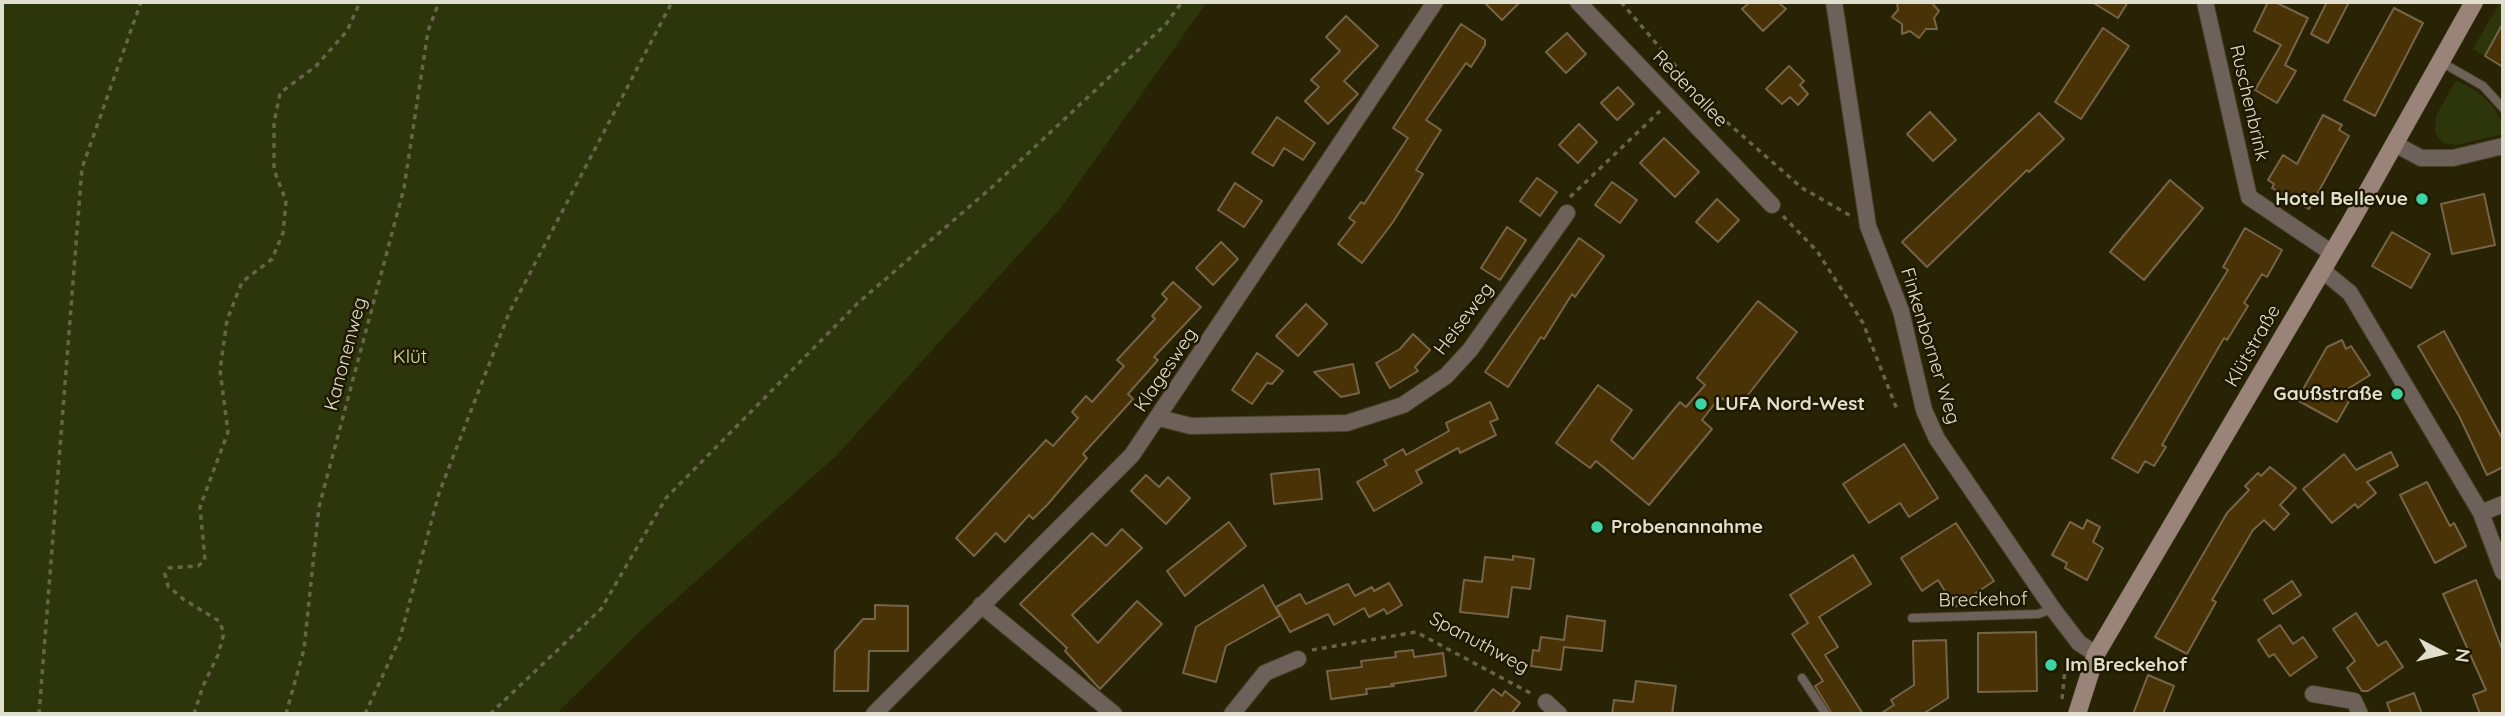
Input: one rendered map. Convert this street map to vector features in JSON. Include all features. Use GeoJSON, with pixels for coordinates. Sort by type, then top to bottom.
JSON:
{"type":"FeatureCollection","features":[{"type":"Feature","properties":{"kind":"main road","name":"Klütstraße"},"geometry":{"type":"LineString","coordinates":[[2077,714],[2096,654],[2332,253],[2474,2]]}},
{"type":"Feature","properties":{"kind":"street","name":"Klagesweg"},"geometry":{"type":"LineString","coordinates":[[874,714],[1132,455],[1435,2]]}},
{"type":"Feature","properties":{"kind":"street","name":"Redenallee"},"geometry":{"type":"LineString","coordinates":[[1578,2],[1772,205]]}},
{"type":"Feature","properties":{"kind":"street","name":"Finkenborner Weg"},"geometry":{"type":"LineString","coordinates":[[1834,2],[1868,226],[1901,311],[1924,410],[1937,439],[2053,609],[2079,643],[2096,654]]}},
{"type":"Feature","properties":{"kind":"street","name":"Ruschenbrink"},"geometry":{"type":"LineString","coordinates":[[2205,2],[2249,197],[2332,253]]}},
{"type":"Feature","properties":{"kind":"street"},"geometry":{"type":"LineString","coordinates":[[2395,144],[2421,158],[2454,158],[2503,146]]}},
{"type":"Feature","properties":{"kind":"street","name":"Heiseweg"},"geometry":{"type":"LineString","coordinates":[[1159,418],[1191,426],[1348,423],[1403,405],[1447,376],[1470,350],[1567,213]]}},
{"type":"Feature","properties":{"kind":"street"},"geometry":{"type":"LineString","coordinates":[[2322,270],[2350,293],[2482,513],[2503,572]]}},
{"type":"Feature","properties":{"kind":"street"},"geometry":{"type":"LineString","coordinates":[[2482,513],[2503,504]]}},
{"type":"Feature","properties":{"kind":"street"},"geometry":{"type":"LineString","coordinates":[[981,606],[1114,714]]}},
{"type":"Feature","properties":{"kind":"street"},"geometry":{"type":"LineString","coordinates":[[1232,714],[1265,673],[1298,659]]}},
{"type":"Feature","properties":{"kind":"street"},"geometry":{"type":"LineString","coordinates":[[2313,694],[2354,701],[2360,714]]}},
{"type":"Feature","properties":{"kind":"street"},"geometry":{"type":"LineString","coordinates":[[1546,702],[1559,714]]}},
{"type":"Feature","properties":{"kind":"lane"},"geometry":{"type":"LineString","coordinates":[[2441,62],[2483,86],[2503,108]]}},
{"type":"Feature","properties":{"kind":"lane","name":"Breckehof"},"geometry":{"type":"LineString","coordinates":[[1912,618],[2038,614],[2053,609]]}},
{"type":"Feature","properties":{"kind":"lane"},"geometry":{"type":"LineString","coordinates":[[1802,678],[1826,714]]}},
{"type":"Feature","properties":{"kind":"path"},"geometry":{"type":"LineString","coordinates":[[39,714],[82,168],[141,2]]}},
{"type":"Feature","properties":{"kind":"path"},"geometry":{"type":"LineString","coordinates":[[194,714],[224,633],[219,621],[167,586],[165,574],[169,568],[198,566],[205,560],[200,506],[228,432],[220,370],[227,320],[242,282],[272,259],[283,233],[286,201],[274,170],[274,123],[280,93],[316,66],[347,31],[360,2]]}},
{"type":"Feature","properties":{"kind":"path","name":"Kanonenweg"},"geometry":{"type":"LineString","coordinates":[[286,714],[304,649],[319,507],[404,188],[428,32],[439,2]]}},
{"type":"Feature","properties":{"kind":"path"},"geometry":{"type":"LineString","coordinates":[[365,714],[400,638],[439,493],[509,313],[672,2]]}},
{"type":"Feature","properties":{"kind":"path"},"geometry":{"type":"LineString","coordinates":[[490,714],[601,608],[666,498],[859,302],[1011,170],[1166,24],[1182,2]]}},
{"type":"Feature","properties":{"kind":"path"},"geometry":{"type":"LineString","coordinates":[[1621,2],[1713,110],[1802,188],[1868,226]]}},
{"type":"Feature","properties":{"kind":"path"},"geometry":{"type":"LineString","coordinates":[[1567,213],[1570,197],[1586,179],[1655,114],[1674,103]]}},
{"type":"Feature","properties":{"kind":"path"},"geometry":{"type":"LineString","coordinates":[[1772,205],[1817,251],[1863,324],[1898,412]]}},
{"type":"Feature","properties":{"kind":"path","name":"Spanuthweg"},"geometry":{"type":"LineString","coordinates":[[1298,659],[1316,648],[1416,632],[1546,702]]}},
{"type":"Feature","properties":{"kind":"path"},"geometry":{"type":"LineString","coordinates":[[2062,703],[2065,670]]}},
{"type":"Feature","properties":{"kind":"green space","name":"Klüt"},"geometry":{"type":"Polygon","coordinates":[[[2,2],[1207,2],[1060,209],[837,455],[639,632],[556,714],[2,714],[2,2]]]}},
{"type":"Feature","properties":{"kind":"green space"},"geometry":{"type":"Polygon","coordinates":[[[2500,2],[2503,2],[2503,40],[2496,36],[2485,56],[2473,49],[2500,2]]]}},
{"type":"Feature","properties":{"kind":"green space"},"geometry":{"type":"Polygon","coordinates":[[[2456,80],[2478,92],[2493,106],[2503,124],[2503,134],[2457,145],[2443,143],[2435,133],[2436,116],[2456,80]]]}},
{"type":"Feature","properties":{"kind":"building"},"geometry":{"type":"Polygon","coordinates":[[[1484,2],[1520,2],[1502,20],[1484,2]]]}},
{"type":"Feature","properties":{"kind":"building"},"geometry":{"type":"Polygon","coordinates":[[[1750,2],[1778,2],[1786,9],[1763,31],[1742,9],[1750,2]]]}},
{"type":"Feature","properties":{"kind":"building"},"geometry":{"type":"Polygon","coordinates":[[[1897,2],[1931,2],[1939,11],[1934,18],[1937,29],[1926,29],[1919,38],[1910,31],[1902,34],[1902,24],[1892,17],[1898,10],[1897,2]]]}},
{"type":"Feature","properties":{"kind":"building"},"geometry":{"type":"Polygon","coordinates":[[[2092,2],[2128,2],[2118,18],[2092,2]]]}},
{"type":"Feature","properties":{"kind":"building"},"geometry":{"type":"Polygon","coordinates":[[[2268,2],[2275,2],[2308,18],[2285,65],[2296,71],[2277,103],[2255,90],[2281,45],[2254,31],[2268,2]]]}},
{"type":"Feature","properties":{"kind":"building"},"geometry":{"type":"Polygon","coordinates":[[[2327,2],[2349,2],[2328,43],[2311,34],[2327,2]]]}},
{"type":"Feature","properties":{"kind":"building"},"geometry":{"type":"Polygon","coordinates":[[[2394,8],[2423,23],[2375,116],[2344,100],[2394,8]]]}},
{"type":"Feature","properties":{"kind":"building"},"geometry":{"type":"Polygon","coordinates":[[[1346,16],[1378,46],[1344,81],[1358,94],[1328,124],[1305,101],[1319,87],[1311,80],[1340,51],[1326,37],[1346,16]]]}},
{"type":"Feature","properties":{"kind":"building"},"geometry":{"type":"Polygon","coordinates":[[[2503,23],[2503,67],[2485,56],[2503,23]]]}},
{"type":"Feature","properties":{"kind":"building"},"geometry":{"type":"Polygon","coordinates":[[[1461,24],[1485,40],[1485,45],[1471,67],[1466,63],[1426,120],[1441,130],[1416,170],[1423,174],[1393,222],[1362,263],[1338,244],[1355,222],[1349,218],[1361,202],[1364,204],[1408,138],[1393,128],[1461,24]]]}},
{"type":"Feature","properties":{"kind":"building"},"geometry":{"type":"Polygon","coordinates":[[[2103,28],[2129,46],[2081,119],[2055,102],[2103,28]]]}},
{"type":"Feature","properties":{"kind":"building"},"geometry":{"type":"Polygon","coordinates":[[[1567,33],[1586,54],[1566,73],[1546,52],[1567,33]]]}},
{"type":"Feature","properties":{"kind":"building"},"geometry":{"type":"Polygon","coordinates":[[[1789,66],[1804,81],[1800,85],[1808,94],[1798,105],[1790,97],[1782,104],[1766,89],[1789,66]]]}},
{"type":"Feature","properties":{"kind":"building"},"geometry":{"type":"Polygon","coordinates":[[[1618,87],[1634,104],[1617,120],[1601,103],[1618,87]]]}},
{"type":"Feature","properties":{"kind":"building"},"geometry":{"type":"Polygon","coordinates":[[[1930,112],[1956,140],[1933,161],[1907,134],[1930,112]]]}},
{"type":"Feature","properties":{"kind":"building"},"geometry":{"type":"Polygon","coordinates":[[[2039,113],[2064,139],[2029,172],[2027,170],[1927,267],[1902,242],[2039,113]]]}},
{"type":"Feature","properties":{"kind":"building"},"geometry":{"type":"Polygon","coordinates":[[[2323,115],[2342,125],[2339,130],[2349,136],[2309,209],[2272,188],[2274,184],[2268,180],[2283,155],[2297,164],[2323,115]]]}},
{"type":"Feature","properties":{"kind":"building"},"geometry":{"type":"Polygon","coordinates":[[[1277,117],[1315,143],[1303,160],[1284,148],[1273,166],[1252,153],[1277,117]]]}},
{"type":"Feature","properties":{"kind":"building"},"geometry":{"type":"Polygon","coordinates":[[[1579,124],[1597,142],[1578,163],[1559,145],[1579,124]]]}},
{"type":"Feature","properties":{"kind":"building"},"geometry":{"type":"Polygon","coordinates":[[[1664,138],[1699,172],[1675,197],[1640,163],[1664,138]]]}},
{"type":"Feature","properties":{"kind":"building"},"geometry":{"type":"Polygon","coordinates":[[[1537,178],[1557,192],[1540,216],[1520,201],[1537,178]]]}},
{"type":"Feature","properties":{"kind":"building"},"geometry":{"type":"Polygon","coordinates":[[[2170,180],[2203,208],[2144,280],[2110,252],[2170,180]]]}},
{"type":"Feature","properties":{"kind":"building"},"geometry":{"type":"Polygon","coordinates":[[[1612,182],[1637,200],[1620,223],[1595,205],[1612,182]]]}},
{"type":"Feature","properties":{"kind":"building"},"geometry":{"type":"Polygon","coordinates":[[[1235,183],[1262,201],[1244,227],[1218,210],[1235,183]]]}},
{"type":"Feature","properties":{"kind":"building"},"geometry":{"type":"Polygon","coordinates":[[[2484,194],[2495,245],[2452,254],[2441,204],[2484,194]]]}},
{"type":"Feature","properties":{"kind":"building"},"geometry":{"type":"Polygon","coordinates":[[[1717,199],[1739,220],[1718,242],[1696,222],[1717,199]]]}},
{"type":"Feature","properties":{"kind":"building"},"geometry":{"type":"Polygon","coordinates":[[[1507,227],[1526,240],[1500,280],[1481,268],[1507,227]]]}},
{"type":"Feature","properties":{"kind":"building"},"geometry":{"type":"Polygon","coordinates":[[[2245,228],[2282,250],[2267,277],[2262,274],[2244,303],[2248,306],[2227,340],[2224,338],[2162,445],[2166,447],[2154,466],[2145,461],[2138,473],[2112,458],[2228,270],[2223,267],[2245,228]]]}},
{"type":"Feature","properties":{"kind":"building"},"geometry":{"type":"Polygon","coordinates":[[[2392,232],[2430,254],[2411,288],[2372,266],[2392,232]]]}},
{"type":"Feature","properties":{"kind":"building"},"geometry":{"type":"Polygon","coordinates":[[[1579,238],[1604,256],[1575,297],[1572,294],[1544,339],[1541,337],[1508,387],[1485,372],[1579,238]]]}},
{"type":"Feature","properties":{"kind":"building"},"geometry":{"type":"Polygon","coordinates":[[[1221,242],[1238,259],[1213,285],[1196,268],[1221,242]]]}},
{"type":"Feature","properties":{"kind":"building"},"geometry":{"type":"Polygon","coordinates":[[[1173,282],[1201,307],[1154,357],[1158,360],[1128,394],[1133,399],[1083,454],[1087,458],[1048,504],[1033,519],[1029,515],[1005,542],[996,533],[974,556],[956,538],[1046,440],[1053,446],[1078,418],[1072,412],[1086,396],[1092,402],[1124,366],[1117,360],[1155,319],[1152,316],[1167,299],[1162,294],[1173,282]]]}},
{"type":"Feature","properties":{"kind":"building","name":"LUFA Nord-West"},"geometry":{"type":"Polygon","coordinates":[[[1758,301],[1797,332],[1737,409],[1720,397],[1702,420],[1712,429],[1649,505],[1596,461],[1590,468],[1556,443],[1598,385],[1632,410],[1611,440],[1633,459],[1680,402],[1686,407],[1705,385],[1697,378],[1758,301]]]}},
{"type":"Feature","properties":{"kind":"building"},"geometry":{"type":"Polygon","coordinates":[[[1306,304],[1327,324],[1298,356],[1276,336],[1306,304]]]}},
{"type":"Feature","properties":{"kind":"building"},"geometry":{"type":"Polygon","coordinates":[[[2444,331],[2503,440],[2503,467],[2487,475],[2459,416],[2418,346],[2444,331]]]}},
{"type":"Feature","properties":{"kind":"building"},"geometry":{"type":"Polygon","coordinates":[[[1413,334],[1430,350],[1415,367],[1418,371],[1390,388],[1376,363],[1400,349],[1413,334]]]}},
{"type":"Feature","properties":{"kind":"building"},"geometry":{"type":"Polygon","coordinates":[[[2342,340],[2346,349],[2351,346],[2370,375],[2343,392],[2352,396],[2337,422],[2297,400],[2327,347],[2342,340]]]}},
{"type":"Feature","properties":{"kind":"building"},"geometry":{"type":"Polygon","coordinates":[[[1257,353],[1283,371],[1272,384],[1267,383],[1252,404],[1232,390],[1257,353]]]}},
{"type":"Feature","properties":{"kind":"building"},"geometry":{"type":"Polygon","coordinates":[[[1353,364],[1359,393],[1341,397],[1314,372],[1353,364]]]}},
{"type":"Feature","properties":{"kind":"building"},"geometry":{"type":"Polygon","coordinates":[[[1490,402],[1498,419],[1490,422],[1496,435],[1460,453],[1458,448],[1416,471],[1422,483],[1374,511],[1357,482],[1387,465],[1384,460],[1403,449],[1406,455],[1449,431],[1446,423],[1490,402]]]}},
{"type":"Feature","properties":{"kind":"building"},"geometry":{"type":"Polygon","coordinates":[[[1904,444],[1938,498],[1909,517],[1900,503],[1869,523],[1843,484],[1904,444]]]}},
{"type":"Feature","properties":{"kind":"building"},"geometry":{"type":"Polygon","coordinates":[[[2391,452],[2398,466],[2367,482],[2376,493],[2358,508],[2355,504],[2332,523],[2303,489],[2344,454],[2356,470],[2391,452]]]}},
{"type":"Feature","properties":{"kind":"building"},"geometry":{"type":"Polygon","coordinates":[[[2270,467],[2296,488],[2280,505],[2289,514],[2274,530],[2264,520],[2253,530],[2212,600],[2216,602],[2187,654],[2155,637],[2227,513],[2249,490],[2245,486],[2258,473],[2261,476],[2270,467]]]}},
{"type":"Feature","properties":{"kind":"building"},"geometry":{"type":"Polygon","coordinates":[[[1319,469],[1322,499],[1274,504],[1271,474],[1319,469]]]}},
{"type":"Feature","properties":{"kind":"building"},"geometry":{"type":"Polygon","coordinates":[[[1146,475],[1159,487],[1168,477],[1190,498],[1166,524],[1131,491],[1146,475]]]}},
{"type":"Feature","properties":{"kind":"building"},"geometry":{"type":"Polygon","coordinates":[[[2427,482],[2450,526],[2454,523],[2466,546],[2435,563],[2400,495],[2427,482]]]}},
{"type":"Feature","properties":{"kind":"building"},"geometry":{"type":"Polygon","coordinates":[[[2087,520],[2100,527],[2093,542],[2103,548],[2087,580],[2065,568],[2067,563],[2052,555],[2070,522],[2083,529],[2087,520]]]}},
{"type":"Feature","properties":{"kind":"building"},"geometry":{"type":"Polygon","coordinates":[[[1229,522],[1246,546],[1185,596],[1167,571],[1229,522]]]}},
{"type":"Feature","properties":{"kind":"building"},"geometry":{"type":"Polygon","coordinates":[[[1956,523],[1994,581],[1955,607],[1938,580],[1922,591],[1901,558],[1956,523]]]}},
{"type":"Feature","properties":{"kind":"building"},"geometry":{"type":"Polygon","coordinates":[[[1122,529],[1142,548],[1072,615],[1098,643],[1137,601],[1162,624],[1100,689],[1065,651],[1067,648],[1020,604],[1092,533],[1106,546],[1122,529]]]}},
{"type":"Feature","properties":{"kind":"building"},"geometry":{"type":"Polygon","coordinates":[[[1853,555],[1871,584],[1819,617],[1838,647],[1825,655],[1863,714],[1832,714],[1815,686],[1823,681],[1792,634],[1808,623],[1790,595],[1853,555]]]}},
{"type":"Feature","properties":{"kind":"building"},"geometry":{"type":"Polygon","coordinates":[[[1513,556],[1534,559],[1530,589],[1512,587],[1508,617],[1460,612],[1464,580],[1482,582],[1485,557],[1513,560],[1513,556]]]}},
{"type":"Feature","properties":{"kind":"building"},"geometry":{"type":"Polygon","coordinates":[[[2476,580],[2503,652],[2503,714],[2480,714],[2473,695],[2486,690],[2443,594],[2476,580]]]}},
{"type":"Feature","properties":{"kind":"building"},"geometry":{"type":"Polygon","coordinates":[[[2292,581],[2301,595],[2273,614],[2264,600],[2292,581]]]}},
{"type":"Feature","properties":{"kind":"building"},"geometry":{"type":"Polygon","coordinates":[[[1389,583],[1402,605],[1387,614],[1384,609],[1369,617],[1364,608],[1334,625],[1328,614],[1290,632],[1276,607],[1300,594],[1306,604],[1348,584],[1355,596],[1372,587],[1374,591],[1389,583]]]}},
{"type":"Feature","properties":{"kind":"building"},"geometry":{"type":"Polygon","coordinates":[[[1263,585],[1280,616],[1226,646],[1216,682],[1183,673],[1196,627],[1263,585]]]}},
{"type":"Feature","properties":{"kind":"building"},"geometry":{"type":"Polygon","coordinates":[[[875,605],[908,606],[908,651],[869,651],[868,691],[834,691],[835,651],[863,619],[875,619],[875,605]]]}},
{"type":"Feature","properties":{"kind":"building"},"geometry":{"type":"Polygon","coordinates":[[[2356,613],[2378,646],[2386,641],[2403,667],[2368,691],[2362,691],[2347,668],[2355,661],[2333,629],[2356,613]]]}},
{"type":"Feature","properties":{"kind":"building"},"geometry":{"type":"Polygon","coordinates":[[[1567,616],[1605,621],[1602,651],[1564,647],[1561,670],[1531,666],[1533,650],[1539,651],[1541,637],[1564,640],[1567,616]]]}},
{"type":"Feature","properties":{"kind":"building"},"geometry":{"type":"Polygon","coordinates":[[[2280,625],[2293,644],[2303,637],[2317,657],[2290,676],[2274,654],[2269,657],[2258,640],[2280,625]]]}},
{"type":"Feature","properties":{"kind":"building"},"geometry":{"type":"Polygon","coordinates":[[[2036,632],[2037,691],[1978,692],[1978,633],[2036,632]]]}},
{"type":"Feature","properties":{"kind":"building"},"geometry":{"type":"Polygon","coordinates":[[[1946,640],[1948,698],[1923,714],[1880,714],[1894,705],[1891,700],[1914,685],[1913,641],[1946,640]]]}},
{"type":"Feature","properties":{"kind":"building"},"geometry":{"type":"Polygon","coordinates":[[[1413,650],[1414,657],[1443,653],[1446,676],[1366,689],[1367,694],[1331,699],[1327,671],[1362,667],[1361,661],[1396,657],[1395,652],[1413,650]]]}},
{"type":"Feature","properties":{"kind":"building"},"geometry":{"type":"Polygon","coordinates":[[[2148,675],[2174,686],[2163,714],[2133,714],[2148,675]]]}},
{"type":"Feature","properties":{"kind":"building"},"geometry":{"type":"Polygon","coordinates":[[[1636,681],[1676,686],[1672,714],[1612,714],[1614,700],[1633,702],[1636,681]]]}},
{"type":"Feature","properties":{"kind":"building"},"geometry":{"type":"Polygon","coordinates":[[[1493,689],[1502,696],[1505,691],[1520,703],[1511,714],[1473,714],[1493,689]]]}},
{"type":"Feature","properties":{"kind":"building"},"geometry":{"type":"Polygon","coordinates":[[[2414,693],[2422,714],[2391,714],[2387,703],[2414,693]]]}},
{"type":"Feature","properties":{"kind":"place","name":"Hotel Bellevue"},"geometry":{"type":"Point","coordinates":[2422,199]}},
{"type":"Feature","properties":{"kind":"place","name":"Gaußstraße"},"geometry":{"type":"Point","coordinates":[2397,394]}},
{"type":"Feature","properties":{"kind":"place","name":"LUFA Nord-West"},"geometry":{"type":"Point","coordinates":[1701,404]}},
{"type":"Feature","properties":{"kind":"place","name":"Probenannahme"},"geometry":{"type":"Point","coordinates":[1597,527]}},
{"type":"Feature","properties":{"kind":"place","name":"Im Breckehof"},"geometry":{"type":"Point","coordinates":[2051,665]}}]}
